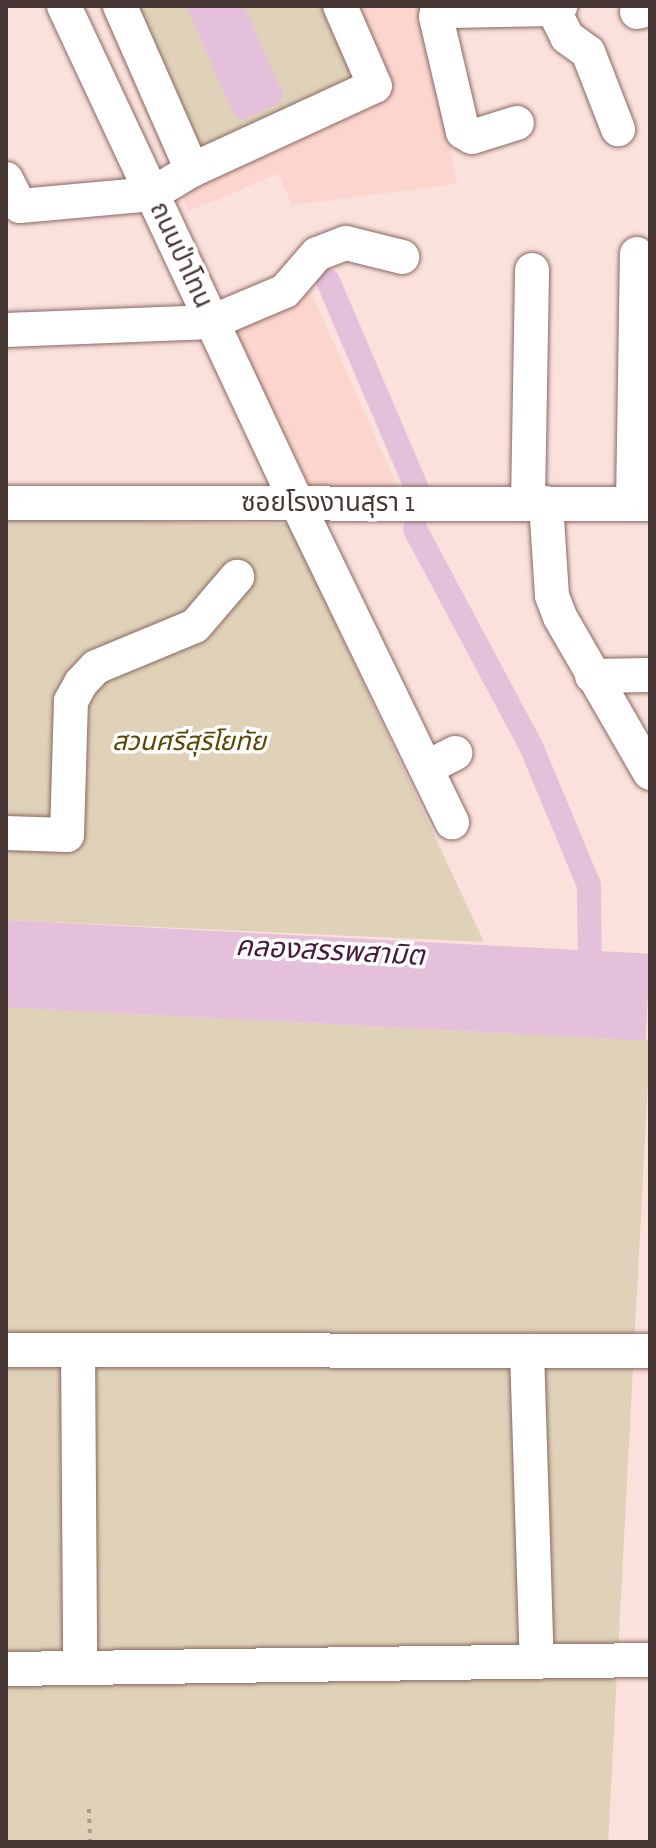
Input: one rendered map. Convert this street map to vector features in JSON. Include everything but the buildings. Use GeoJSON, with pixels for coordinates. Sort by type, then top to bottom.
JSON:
{"type":"FeatureCollection","features":[{"type":"Feature","properties":{"kind":"street","name":"ถนนป่าโทน"},"geometry":{"type":"LineString","coordinates":[[64,6],[297,503],[440,761],[452,822]]}},
{"type":"Feature","properties":{"kind":"street"},"geometry":{"type":"LineString","coordinates":[[120,6],[192,170]]}},
{"type":"Feature","properties":{"kind":"street"},"geometry":{"type":"LineString","coordinates":[[6,179],[20,206],[152,194],[192,170],[375,86],[340,6]]}},
{"type":"Feature","properties":{"kind":"street"},"geometry":{"type":"LineString","coordinates":[[517,123],[472,137],[463,132],[436,17],[438,6],[449,11],[556,8],[567,37],[588,52],[618,129]]}},
{"type":"Feature","properties":{"kind":"street"},"geometry":{"type":"LineString","coordinates":[[6,330],[212,322],[285,291],[317,254],[346,243],[402,257]]}},
{"type":"Feature","properties":{"kind":"street"},"geometry":{"type":"LineString","coordinates":[[637,254],[642,504]]}},
{"type":"Feature","properties":{"kind":"street"},"geometry":{"type":"LineString","coordinates":[[532,270],[537,503],[552,596],[592,676],[650,773]]}},
{"type":"Feature","properties":{"kind":"street","name":"ซอยโรงงานสุรา 1"},"geometry":{"type":"LineString","coordinates":[[6,503],[642,504]]}},
{"type":"Feature","properties":{"kind":"street"},"geometry":{"type":"LineString","coordinates":[[6,833],[67,835],[71,701],[81,683],[96,667],[195,626],[237,577]]}},
{"type":"Feature","properties":{"kind":"street"},"geometry":{"type":"LineString","coordinates":[[592,676],[650,675]]}},
{"type":"Feature","properties":{"kind":"street"},"geometry":{"type":"LineString","coordinates":[[6,1350],[650,1351]]}},
{"type":"Feature","properties":{"kind":"street"},"geometry":{"type":"LineString","coordinates":[[78,1350],[80,1668]]}},
{"type":"Feature","properties":{"kind":"street"},"geometry":{"type":"LineString","coordinates":[[527,1351],[537,1662]]}},
{"type":"Feature","properties":{"kind":"street"},"geometry":{"type":"LineString","coordinates":[[6,1669],[650,1660]]}},
{"type":"Feature","properties":{"kind":"path"},"geometry":{"type":"LineString","coordinates":[[89,1809],[90,1842]]}},
{"type":"Feature","properties":{"kind":"shaded area"},"geometry":{"type":"Polygon","coordinates":[[[98,6],[419,6],[428,31],[457,184],[292,205],[278,174],[189,211],[98,6]]]}},
{"type":"Feature","properties":{"kind":"shaded area"},"geometry":{"type":"Polygon","coordinates":[[[310,290],[401,495],[308,496],[224,327],[310,290]]]}},
{"type":"Feature","properties":{"kind":"green space"},"geometry":{"type":"Polygon","coordinates":[[[133,6],[327,6],[357,73],[352,82],[201,149],[194,147],[133,6]]]}},
{"type":"Feature","properties":{"kind":"green space","name":"สวนศรีสุริโยทัย"},"geometry":{"type":"Polygon","coordinates":[[[6,519],[289,524],[484,942],[6,920],[6,519]]]}},
{"type":"Feature","properties":{"kind":"green space"},"geometry":{"type":"Polygon","coordinates":[[[6,1007],[650,1041],[608,1842],[6,1842],[6,1007]]]}},
{"type":"Feature","properties":{"kind":"water"},"geometry":{"type":"Polygon","coordinates":[[[186,6],[244,6],[283,94],[280,103],[243,120],[234,115],[186,6]]]}},
{"type":"Feature","properties":{"kind":"water","name":"คลองสรรพสามิต"},"geometry":{"type":"Polygon","coordinates":[[[6,920],[650,954],[646,1041],[6,1007],[6,920]]]}},
{"type":"Feature","properties":{"kind":"waterway"},"geometry":{"type":"LineString","coordinates":[[328,281],[416,486]]}},
{"type":"Feature","properties":{"kind":"waterway"},"geometry":{"type":"LineString","coordinates":[[415,529],[531,746],[589,885],[590,980]]}}]}
